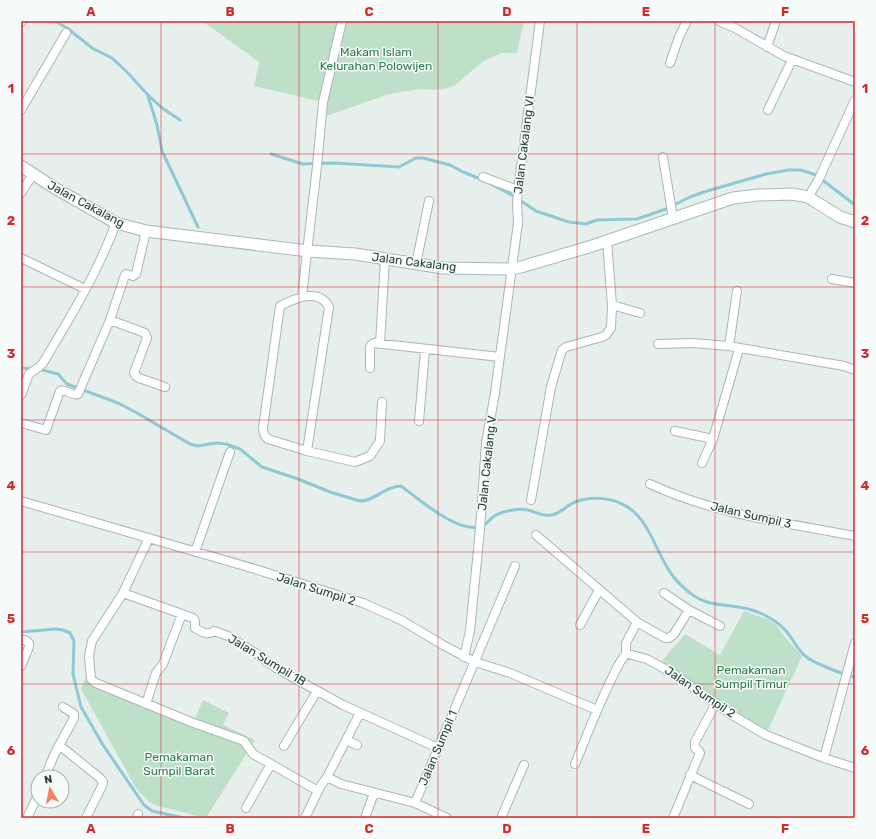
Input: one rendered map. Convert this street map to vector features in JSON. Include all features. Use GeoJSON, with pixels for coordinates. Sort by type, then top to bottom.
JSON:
{"type":"FeatureCollection","features":[{"type":"Feature","properties":{"kind":"street"},"geometry":{"type":"LineString","coordinates":[[302,296],[323,102],[342,21]]}},
{"type":"Feature","properties":{"kind":"street","name":"Jalan Cakalang VI"},"geometry":{"type":"LineString","coordinates":[[511,269],[518,223],[518,192],[540,21]]}},
{"type":"Feature","properties":{"kind":"street"},"geometry":{"type":"LineString","coordinates":[[670,63],[679,37],[687,21]]}},
{"type":"Feature","properties":{"kind":"street"},"geometry":{"type":"LineString","coordinates":[[719,21],[735,28],[766,47],[792,60],[855,82]]}},
{"type":"Feature","properties":{"kind":"street"},"geometry":{"type":"LineString","coordinates":[[766,47],[776,21]]}},
{"type":"Feature","properties":{"kind":"street"},"geometry":{"type":"LineString","coordinates":[[21,110],[66,33]]}},
{"type":"Feature","properties":{"kind":"street"},"geometry":{"type":"LineString","coordinates":[[768,110],[792,60]]}},
{"type":"Feature","properties":{"kind":"street"},"geometry":{"type":"LineString","coordinates":[[808,197],[819,179],[855,100]]}},
{"type":"Feature","properties":{"kind":"street"},"geometry":{"type":"LineString","coordinates":[[663,157],[672,210]]}},
{"type":"Feature","properties":{"kind":"street","name":"Jalan Cakalang"},"geometry":{"type":"LineString","coordinates":[[21,166],[53,187],[116,222],[146,231],[308,251],[355,254],[443,268],[511,269],[549,260],[607,241],[672,210],[733,198],[758,195],[792,194],[808,197],[840,217],[855,222]]}},
{"type":"Feature","properties":{"kind":"street"},"geometry":{"type":"LineString","coordinates":[[21,192],[33,174]]}},
{"type":"Feature","properties":{"kind":"street"},"geometry":{"type":"LineString","coordinates":[[483,177],[518,192]]}},
{"type":"Feature","properties":{"kind":"street"},"geometry":{"type":"LineString","coordinates":[[416,264],[429,201]]}},
{"type":"Feature","properties":{"kind":"street"},"geometry":{"type":"LineString","coordinates":[[21,395],[28,375],[43,363],[85,289],[110,239],[116,222]]}},
{"type":"Feature","properties":{"kind":"street"},"geometry":{"type":"LineString","coordinates":[[21,423],[46,430],[60,391],[64,390],[76,396],[81,388],[110,320],[125,274],[133,276],[136,274],[146,231]]}},
{"type":"Feature","properties":{"kind":"street"},"geometry":{"type":"LineString","coordinates":[[531,500],[551,387],[562,350],[566,347],[590,341],[606,334],[611,328],[612,305],[607,241]]}},
{"type":"Feature","properties":{"kind":"street"},"geometry":{"type":"LineString","coordinates":[[21,258],[85,289]]}},
{"type":"Feature","properties":{"kind":"street"},"geometry":{"type":"LineString","coordinates":[[380,344],[385,259]]}},
{"type":"Feature","properties":{"kind":"street","name":"Jalan Cakalang V"},"geometry":{"type":"LineString","coordinates":[[464,657],[470,631],[480,529],[486,442],[500,358],[511,269]]}},
{"type":"Feature","properties":{"kind":"street"},"geometry":{"type":"LineString","coordinates":[[832,279],[855,283]]}},
{"type":"Feature","properties":{"kind":"street"},"geometry":{"type":"LineString","coordinates":[[729,346],[737,291]]}},
{"type":"Feature","properties":{"kind":"street"},"geometry":{"type":"LineString","coordinates":[[307,450],[329,307],[326,302],[320,298],[302,296],[292,299],[280,306],[263,428],[263,433],[268,439],[307,450],[355,462],[370,456],[380,441],[382,402]]}},
{"type":"Feature","properties":{"kind":"street"},"geometry":{"type":"LineString","coordinates":[[612,305],[640,313]]}},
{"type":"Feature","properties":{"kind":"street"},"geometry":{"type":"LineString","coordinates":[[110,320],[145,333],[147,338],[134,373],[139,378],[165,387]]}},
{"type":"Feature","properties":{"kind":"street"},"geometry":{"type":"LineString","coordinates":[[658,344],[692,343],[729,346],[844,366],[855,370]]}},
{"type":"Feature","properties":{"kind":"street"},"geometry":{"type":"LineString","coordinates":[[370,368],[371,346],[374,344],[500,358]]}},
{"type":"Feature","properties":{"kind":"street"},"geometry":{"type":"LineString","coordinates":[[702,463],[713,439],[739,348]]}},
{"type":"Feature","properties":{"kind":"street"},"geometry":{"type":"LineString","coordinates":[[419,421],[425,350]]}},
{"type":"Feature","properties":{"kind":"street"},"geometry":{"type":"LineString","coordinates":[[675,432],[713,439]]}},
{"type":"Feature","properties":{"kind":"street"},"geometry":{"type":"LineString","coordinates":[[195,552],[230,452]]}},
{"type":"Feature","properties":{"kind":"street","name":"Jalan Sumpil 3"},"geometry":{"type":"LineString","coordinates":[[650,484],[666,492],[733,513],[855,536]]}},
{"type":"Feature","properties":{"kind":"street","name":"Jalan Sumpil 2"},"geometry":{"type":"LineString","coordinates":[[21,501],[363,603],[401,620],[464,657],[510,673],[597,710]]}},
{"type":"Feature","properties":{"kind":"street"},"geometry":{"type":"LineString","coordinates":[[536,536],[636,622],[665,638],[669,638],[674,634],[689,610]]}},
{"type":"Feature","properties":{"kind":"street"},"geometry":{"type":"LineString","coordinates":[[149,538],[123,593],[92,641],[89,656],[91,679],[96,683],[146,704],[244,742],[253,754],[318,791]]}},
{"type":"Feature","properties":{"kind":"street","name":"Jalan Sumpil 1"},"geometry":{"type":"LineString","coordinates":[[415,803],[515,566]]}},
{"type":"Feature","properties":{"kind":"street"},"geometry":{"type":"LineString","coordinates":[[580,625],[599,590]]}},
{"type":"Feature","properties":{"kind":"street","name":"Jalan Sumpil 1B"},"geometry":{"type":"LineString","coordinates":[[123,593],[194,619],[194,626],[196,629],[208,634],[211,634],[214,631],[228,636],[276,668],[360,713],[438,748]]}},
{"type":"Feature","properties":{"kind":"street"},"geometry":{"type":"LineString","coordinates":[[664,593],[689,610],[720,626]]}},
{"type":"Feature","properties":{"kind":"street"},"geometry":{"type":"LineString","coordinates":[[146,704],[156,674],[163,664],[182,614]]}},
{"type":"Feature","properties":{"kind":"street"},"geometry":{"type":"LineString","coordinates":[[575,764],[597,710],[622,658],[629,654],[625,647],[627,639],[636,622]]}},
{"type":"Feature","properties":{"kind":"street"},"geometry":{"type":"LineString","coordinates":[[21,640],[25,640],[29,643],[29,647],[21,666]]}},
{"type":"Feature","properties":{"kind":"street"},"geometry":{"type":"LineString","coordinates":[[824,758],[855,643]]}},
{"type":"Feature","properties":{"kind":"street","name":"Jalan Sumpil 2"},"geometry":{"type":"LineString","coordinates":[[629,654],[647,659],[674,674],[732,714],[766,735],[824,758],[855,768]]}},
{"type":"Feature","properties":{"kind":"street"},"geometry":{"type":"LineString","coordinates":[[284,746],[317,690]]}},
{"type":"Feature","properties":{"kind":"street"},"geometry":{"type":"LineString","coordinates":[[672,818],[700,753],[695,748],[695,742],[716,703]]}},
{"type":"Feature","properties":{"kind":"street"},"geometry":{"type":"LineString","coordinates":[[48,769],[59,745],[74,718],[74,714],[63,707]]}},
{"type":"Feature","properties":{"kind":"street"},"geometry":{"type":"LineString","coordinates":[[305,818],[318,791],[328,778],[360,713]]}},
{"type":"Feature","properties":{"kind":"street"},"geometry":{"type":"LineString","coordinates":[[346,740],[357,745]]}},
{"type":"Feature","properties":{"kind":"street"},"geometry":{"type":"LineString","coordinates":[[59,745],[103,782],[86,818]]}},
{"type":"Feature","properties":{"kind":"street"},"geometry":{"type":"LineString","coordinates":[[246,808],[271,764]]}},
{"type":"Feature","properties":{"kind":"street"},"geometry":{"type":"LineString","coordinates":[[501,818],[524,765]]}},
{"type":"Feature","properties":{"kind":"street"},"geometry":{"type":"LineString","coordinates":[[690,775],[749,804]]}},
{"type":"Feature","properties":{"kind":"street"},"geometry":{"type":"LineString","coordinates":[[328,778],[341,784],[415,803],[447,818]]}},
{"type":"Feature","properties":{"kind":"street"},"geometry":{"type":"LineString","coordinates":[[365,818],[374,793]]}},
{"type":"Feature","properties":{"kind":"green space"},"geometry":{"type":"Polygon","coordinates":[[[202,21],[338,21],[319,101],[254,86],[259,62],[202,21]]]}},
{"type":"Feature","properties":{"kind":"green space","name":"Makam Islam Kelurahan Polowijen"},"geometry":{"type":"Polygon","coordinates":[[[346,21],[524,21],[517,53],[501,53],[482,62],[454,86],[444,89],[420,89],[389,94],[324,117],[326,99],[346,21]]]}},
{"type":"Feature","properties":{"kind":"green space","name":"Pemakaman Sumpil Timur"},"geometry":{"type":"Polygon","coordinates":[[[744,611],[769,620],[777,626],[802,656],[768,730],[734,711],[662,661],[685,634],[720,655],[744,611]]]}},
{"type":"Feature","properties":{"kind":"green space","name":"Pemakaman Sumpil Barat"},"geometry":{"type":"Polygon","coordinates":[[[87,676],[194,721],[203,700],[229,713],[223,725],[255,740],[206,818],[158,806],[149,802],[136,788],[81,689],[87,676]]]}},
{"type":"Feature","properties":{"kind":"waterway"},"geometry":{"type":"LineString","coordinates":[[55,21],[67,28],[92,48],[112,58],[162,108],[180,120]]}},
{"type":"Feature","properties":{"kind":"waterway"},"geometry":{"type":"LineString","coordinates":[[148,96],[157,125],[162,151],[198,227]]}},
{"type":"Feature","properties":{"kind":"waterway"},"geometry":{"type":"LineString","coordinates":[[271,154],[303,164],[334,163],[399,167],[416,158],[423,158],[450,165],[483,180]]}},
{"type":"Feature","properties":{"kind":"waterway"},"geometry":{"type":"LineString","coordinates":[[491,184],[512,195],[536,211],[569,222],[586,224],[597,220],[637,219],[666,209],[690,197],[707,191],[766,174],[789,170],[801,170],[816,175],[855,205]]}},
{"type":"Feature","properties":{"kind":"waterway"},"geometry":{"type":"LineString","coordinates":[[21,368],[33,369]]}},
{"type":"Feature","properties":{"kind":"waterway"},"geometry":{"type":"LineString","coordinates":[[39,369],[58,374],[67,384],[118,403],[190,444],[198,446],[216,443],[226,444],[240,449],[262,467],[330,492],[360,501],[370,499],[390,488],[401,486],[428,507],[451,521],[462,525],[473,527],[482,526],[497,514],[513,510],[527,510],[546,516],[558,513],[572,503],[580,500],[598,498],[615,501],[631,510],[640,518],[673,576],[690,593],[707,602],[754,610],[767,616],[782,627],[807,657],[828,668],[855,677]]}},
{"type":"Feature","properties":{"kind":"waterway"},"geometry":{"type":"LineString","coordinates":[[21,632],[55,629],[70,633],[74,641],[73,674],[81,707],[103,745],[144,805],[152,811],[184,818]]}}]}
